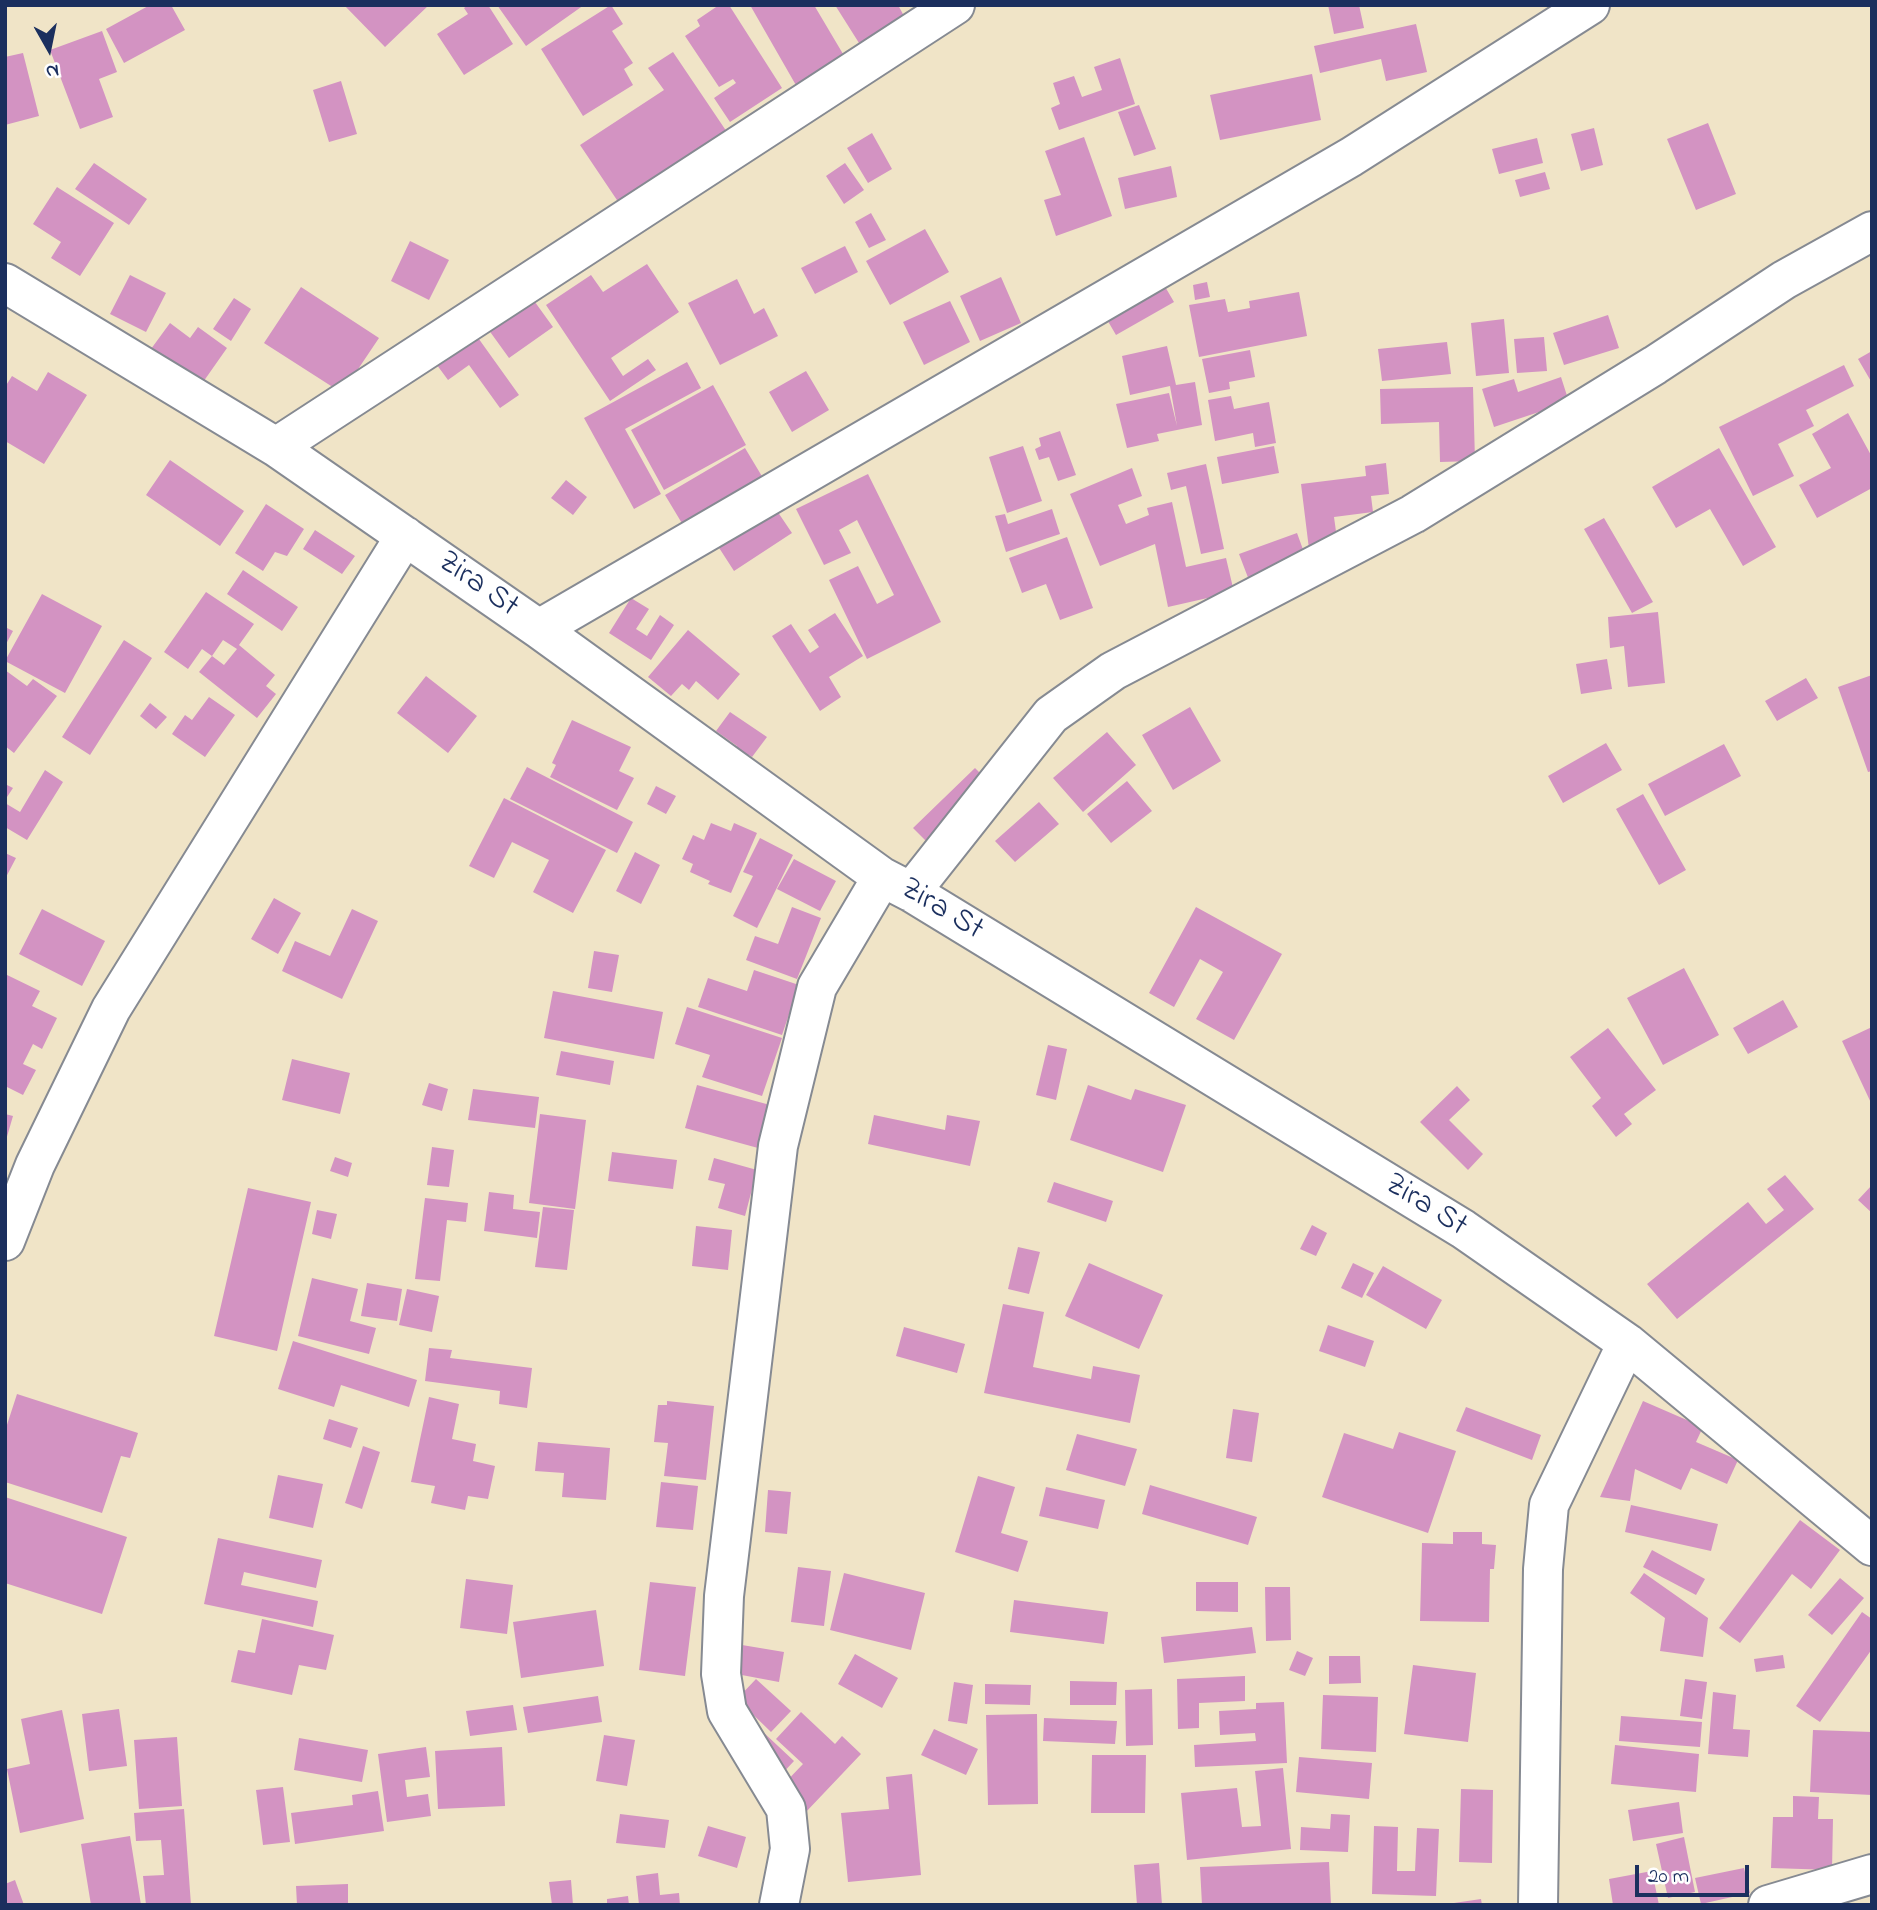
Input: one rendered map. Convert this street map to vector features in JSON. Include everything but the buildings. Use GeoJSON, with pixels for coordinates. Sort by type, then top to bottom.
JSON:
{"type":"FeatureCollection","features":[{"type":"Feature","properties":{"kind":"street"},"geometry":{"type":"LineString","coordinates":[[276,447],[955,5]]}},
{"type":"Feature","properties":{"kind":"street"},"geometry":{"type":"LineString","coordinates":[[539,629],[1351,157],[1590,5]]}},
{"type":"Feature","properties":{"kind":"street"},"geometry":{"type":"LineString","coordinates":[[779,1905],[790,1849],[786,1809],[727,1711],[721,1674],[724,1596],[778,1146],[817,987],[896,884],[1051,715],[1113,671],[1413,514],[1655,365],[1784,280],[1872,230]]}},
{"type":"Feature","properties":{"kind":"street","name":"Zira St"},"geometry":{"type":"LineString","coordinates":[[5,283],[276,447],[539,629],[896,884],[1463,1229],[1627,1343],[1872,1546]]}},
{"type":"Feature","properties":{"kind":"street"},"geometry":{"type":"LineString","coordinates":[[5,1241],[35,1165],[111,1009],[405,536]]}},
{"type":"Feature","properties":{"kind":"street"},"geometry":{"type":"LineString","coordinates":[[1538,1905],[1543,1569],[1549,1505],[1627,1343]]}},
{"type":"Feature","properties":{"kind":"street"},"geometry":{"type":"LineString","coordinates":[[1769,1905],[1872,1874]]}}]}
